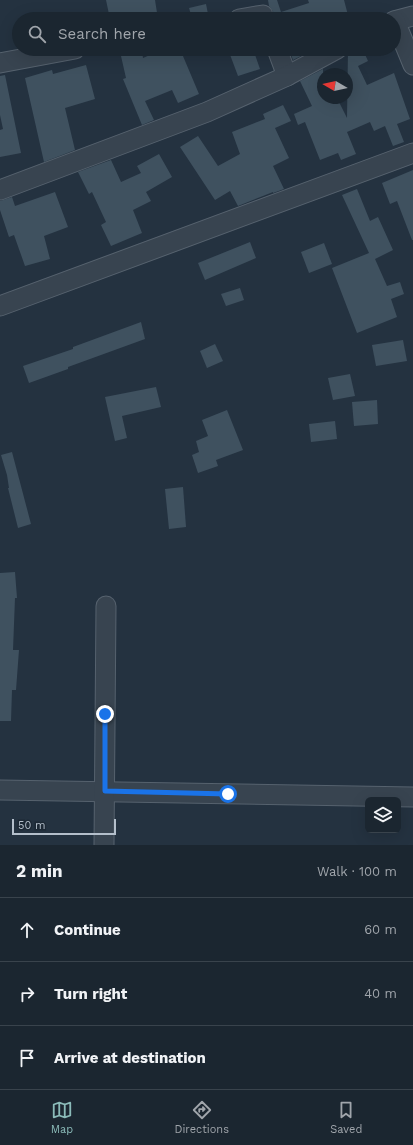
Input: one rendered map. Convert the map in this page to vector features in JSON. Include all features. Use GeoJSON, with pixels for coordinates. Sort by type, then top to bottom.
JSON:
{"type":"FeatureCollection","features":[{"type":"Feature","properties":{"kind":"street"},"geometry":{"type":"LineString","coordinates":[[401,19],[413,16]]}},
{"type":"Feature","properties":{"kind":"street"},"geometry":{"type":"LineString","coordinates":[[401,37],[413,65]]}},
{"type":"Feature","properties":{"kind":"street"},"geometry":{"type":"LineString","coordinates":[[0,63],[38,56]]}},
{"type":"Feature","properties":{"kind":"street"},"geometry":{"type":"LineString","coordinates":[[280,56],[287,76]]}},
{"type":"Feature","properties":{"kind":"street"},"geometry":{"type":"LineString","coordinates":[[0,190],[207,112],[287,76],[324,56]]}},
{"type":"Feature","properties":{"kind":"street"},"geometry":{"type":"LineString","coordinates":[[0,306],[413,153]]}},
{"type":"Feature","properties":{"kind":"street"},"geometry":{"type":"LineString","coordinates":[[104,845],[106,606]]}},
{"type":"Feature","properties":{"kind":"street"},"geometry":{"type":"LineString","coordinates":[[0,790],[413,797]]}},
{"type":"Feature","properties":{"kind":"building"},"geometry":{"type":"Polygon","coordinates":[[[106,0],[155,0],[157,12],[109,12],[106,0]]]}},
{"type":"Feature","properties":{"kind":"building"},"geometry":{"type":"Polygon","coordinates":[[[268,0],[277,0],[281,12],[273,12],[269,6],[268,0]]]}},
{"type":"Feature","properties":{"kind":"building"},"geometry":{"type":"Polygon","coordinates":[[[308,0],[344,0],[347,12],[281,12],[309,3],[308,0]]]}},
{"type":"Feature","properties":{"kind":"building"},"geometry":{"type":"Polygon","coordinates":[[[206,4],[208,12],[190,12],[189,8],[206,4]]]}},
{"type":"Feature","properties":{"kind":"building"},"geometry":{"type":"Polygon","coordinates":[[[121,56],[143,56],[143,58],[148,56],[183,56],[199,94],[178,103],[172,90],[145,101],[154,120],[142,125],[123,79],[126,78],[121,56]]]}},
{"type":"Feature","properties":{"kind":"building"},"geometry":{"type":"Polygon","coordinates":[[[230,56],[255,56],[260,69],[238,76],[230,56]]]}},
{"type":"Feature","properties":{"kind":"building"},"geometry":{"type":"Polygon","coordinates":[[[292,56],[301,56],[293,60],[292,56]]]}},
{"type":"Feature","properties":{"kind":"building"},"geometry":{"type":"Polygon","coordinates":[[[348,56],[366,56],[368,61],[358,66],[367,85],[394,73],[410,119],[397,124],[404,142],[393,146],[385,126],[374,131],[370,122],[347,132],[356,154],[341,160],[338,153],[320,160],[305,122],[298,125],[294,114],[312,106],[300,81],[317,72],[317,104],[340,104],[347,118],[347,104],[353,104],[353,68],[348,68],[348,56]]]}},
{"type":"Feature","properties":{"kind":"building"},"geometry":{"type":"Polygon","coordinates":[[[86,65],[95,99],[65,108],[75,150],[44,162],[25,78],[52,70],[53,74],[86,65]]]}},
{"type":"Feature","properties":{"kind":"building"},"geometry":{"type":"Polygon","coordinates":[[[5,75],[21,153],[0,157],[0,130],[3,129],[0,115],[0,76],[5,75]]]}},
{"type":"Feature","properties":{"kind":"building"},"geometry":{"type":"Polygon","coordinates":[[[283,105],[291,121],[275,128],[289,158],[273,166],[284,189],[238,206],[230,191],[215,200],[180,147],[198,136],[218,166],[240,154],[232,132],[265,119],[263,114],[283,105]]]}},
{"type":"Feature","properties":{"kind":"building"},"geometry":{"type":"Polygon","coordinates":[[[159,154],[172,177],[146,192],[151,201],[133,210],[142,233],[111,246],[101,225],[106,222],[92,192],[89,194],[78,172],[111,160],[121,182],[141,173],[137,166],[159,154]]]}},
{"type":"Feature","properties":{"kind":"building"},"geometry":{"type":"Polygon","coordinates":[[[413,170],[412,240],[397,201],[390,204],[382,183],[413,170]]]}},
{"type":"Feature","properties":{"kind":"building"},"geometry":{"type":"Polygon","coordinates":[[[357,189],[370,221],[378,217],[393,250],[375,259],[387,286],[400,282],[404,294],[391,299],[397,317],[357,333],[332,268],[369,253],[342,195],[357,189]]]}},
{"type":"Feature","properties":{"kind":"building"},"geometry":{"type":"Polygon","coordinates":[[[55,192],[68,227],[44,236],[50,259],[25,266],[14,235],[9,237],[0,210],[0,201],[12,197],[15,206],[55,192]]]}},
{"type":"Feature","properties":{"kind":"building"},"geometry":{"type":"Polygon","coordinates":[[[250,242],[256,258],[205,280],[198,263],[250,242]]]}},
{"type":"Feature","properties":{"kind":"building"},"geometry":{"type":"Polygon","coordinates":[[[324,243],[332,264],[309,273],[301,252],[324,243]]]}},
{"type":"Feature","properties":{"kind":"building"},"geometry":{"type":"Polygon","coordinates":[[[240,288],[244,300],[226,306],[221,294],[240,288]]]}},
{"type":"Feature","properties":{"kind":"building"},"geometry":{"type":"Polygon","coordinates":[[[141,322],[145,339],[29,383],[23,366],[73,349],[73,347],[141,322]]]}},
{"type":"Feature","properties":{"kind":"building"},"geometry":{"type":"Polygon","coordinates":[[[403,340],[407,361],[376,366],[372,345],[403,340]]]}},
{"type":"Feature","properties":{"kind":"building"},"geometry":{"type":"Polygon","coordinates":[[[215,344],[223,361],[207,368],[200,351],[215,344]]]}},
{"type":"Feature","properties":{"kind":"building"},"geometry":{"type":"Polygon","coordinates":[[[350,374],[355,396],[333,400],[328,378],[350,374]]]}},
{"type":"Feature","properties":{"kind":"building"},"geometry":{"type":"Polygon","coordinates":[[[156,387],[161,407],[122,416],[127,438],[115,441],[105,397],[156,387]]]}},
{"type":"Feature","properties":{"kind":"building"},"geometry":{"type":"Polygon","coordinates":[[[377,400],[378,424],[354,426],[352,402],[377,400]]]}},
{"type":"Feature","properties":{"kind":"building"},"geometry":{"type":"Polygon","coordinates":[[[227,410],[243,450],[216,460],[218,466],[198,473],[192,455],[199,452],[196,441],[208,436],[202,420],[227,410]]]}},
{"type":"Feature","properties":{"kind":"building"},"geometry":{"type":"Polygon","coordinates":[[[335,421],[337,439],[311,442],[309,424],[335,421]]]}},
{"type":"Feature","properties":{"kind":"building"},"geometry":{"type":"Polygon","coordinates":[[[12,452],[31,524],[18,528],[8,488],[7,475],[1,455],[12,452]]]}},
{"type":"Feature","properties":{"kind":"building"},"geometry":{"type":"Polygon","coordinates":[[[183,487],[186,527],[169,529],[165,489],[183,487]]]}},
{"type":"Feature","properties":{"kind":"building"},"geometry":{"type":"Polygon","coordinates":[[[15,572],[17,598],[15,598],[13,650],[19,650],[16,690],[12,690],[11,721],[0,721],[0,573],[15,572]]]}},
{"type":"Feature","properties":{"kind":"route"},"geometry":{"type":"LineString","coordinates":[[105,714],[105,791],[228,794]]}}]}
